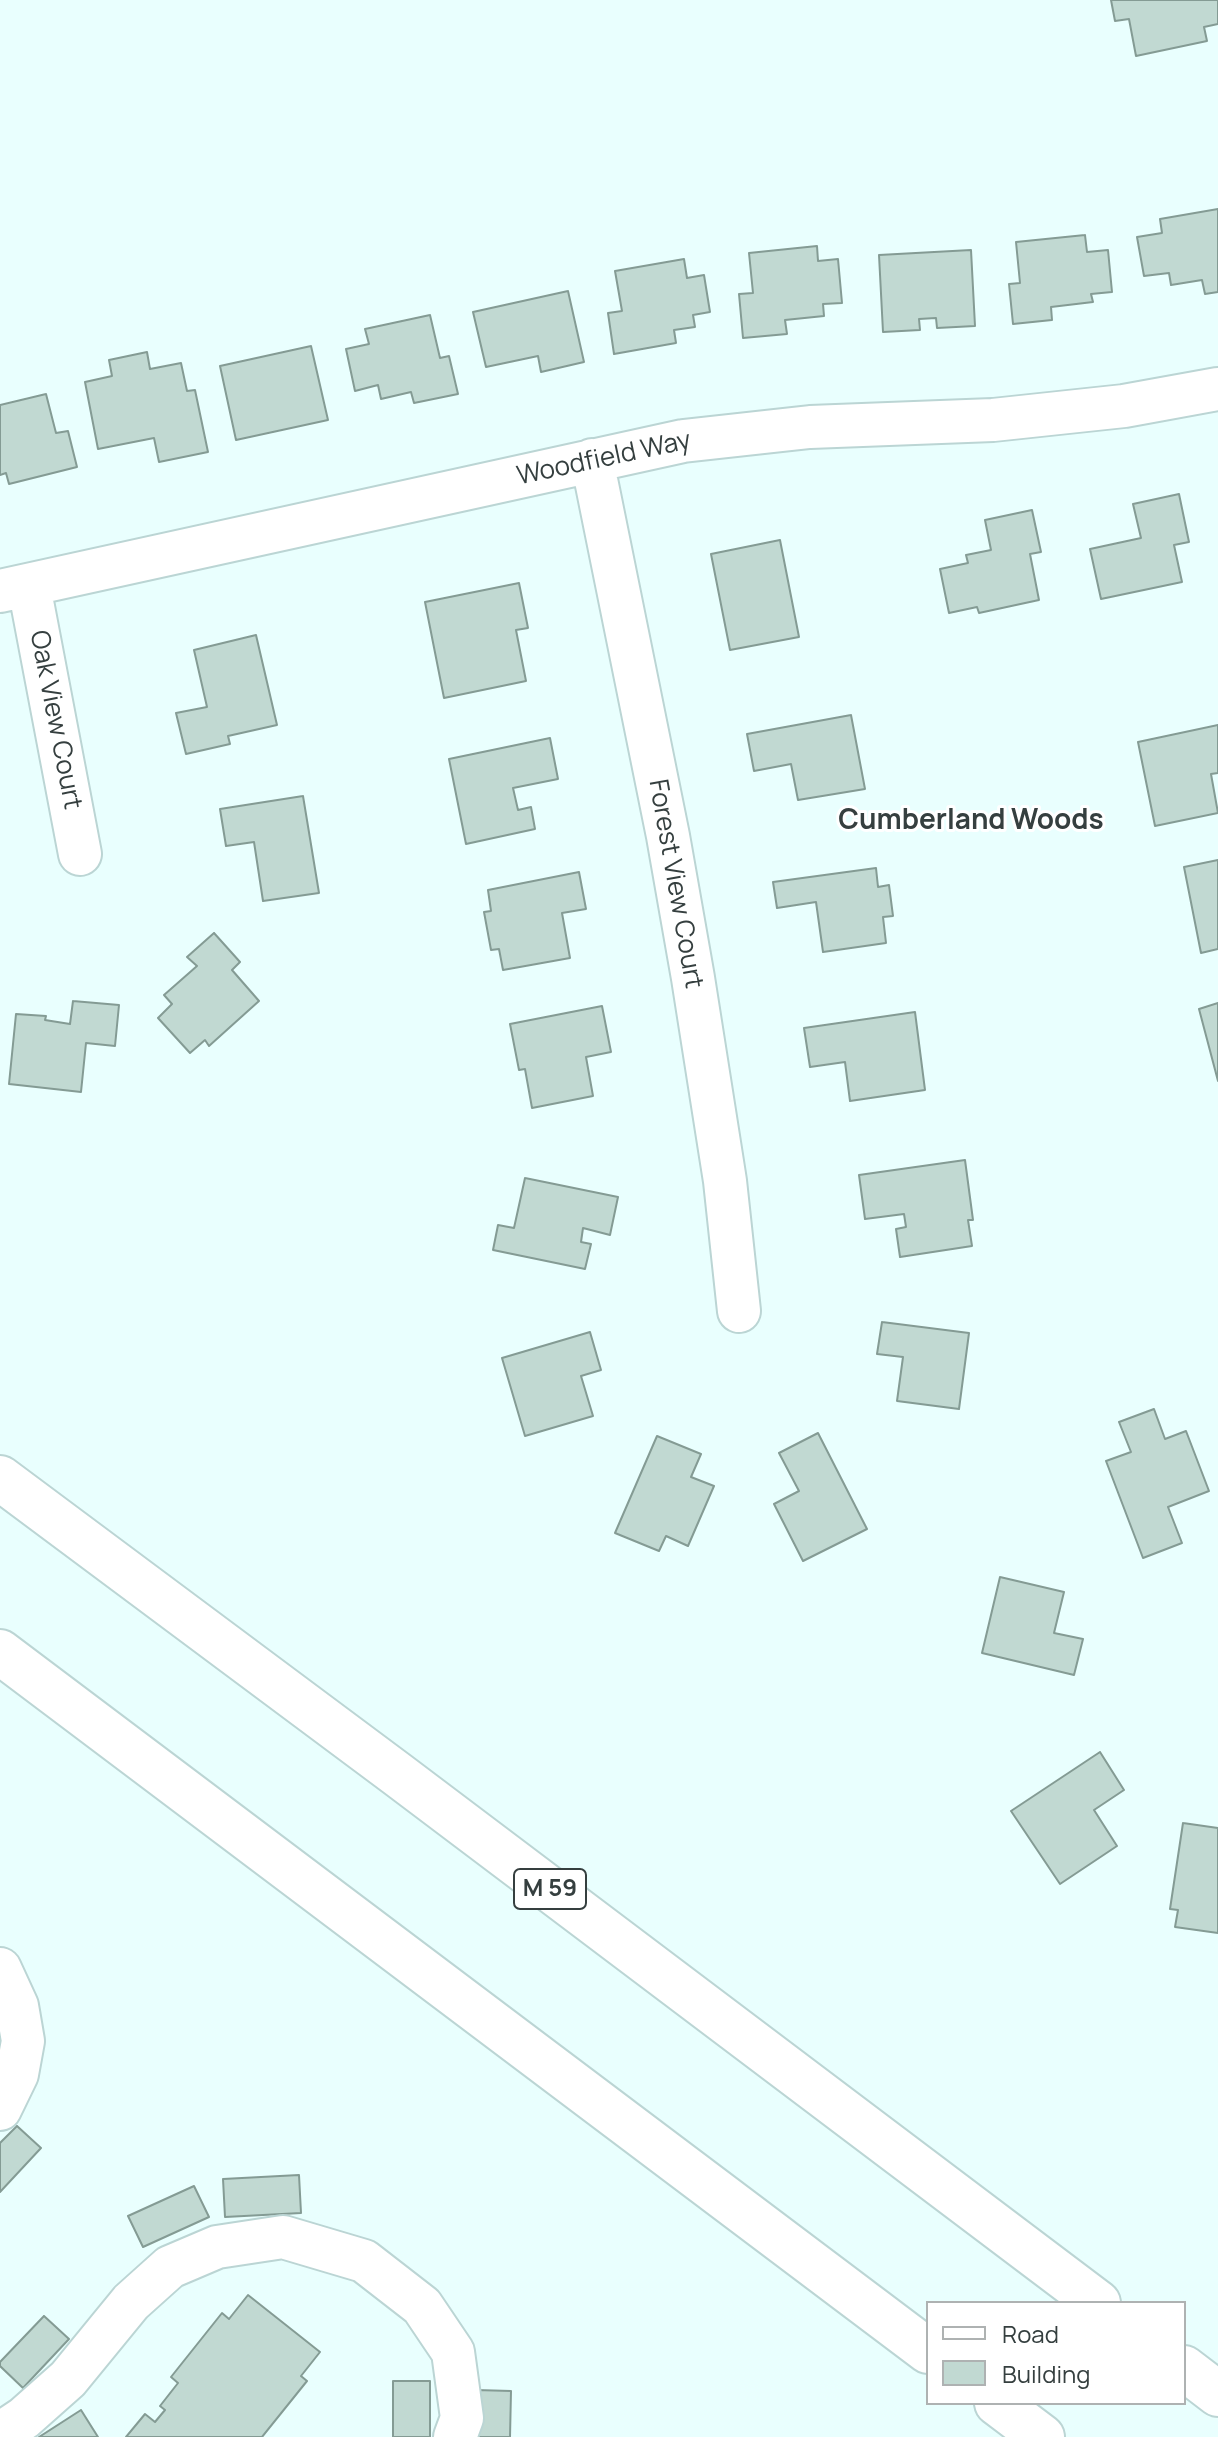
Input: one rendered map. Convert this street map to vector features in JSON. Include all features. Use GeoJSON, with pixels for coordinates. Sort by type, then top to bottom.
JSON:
{"type":"FeatureCollection","features":[{"type":"Feature","properties":{"kind":"highway","name":"M 59"},"geometry":{"type":"LineString","coordinates":[[0,1478],[385,1764],[1095,2301]]}},
{"type":"Feature","properties":{"kind":"highway"},"geometry":{"type":"LineString","coordinates":[[0,1652],[926,2349]]}},
{"type":"Feature","properties":{"kind":"highway"},"geometry":{"type":"LineString","coordinates":[[1186,2370],[1218,2394]]}},
{"type":"Feature","properties":{"kind":"highway"},"geometry":{"type":"LineString","coordinates":[[1000,2405],[1042,2437]]}},
{"type":"Feature","properties":{"kind":"street","name":"Woodfield Way"},"geometry":{"type":"LineString","coordinates":[[14,589],[683,441],[773,430],[993,420],[1124,406],[1218,389]]}},
{"type":"Feature","properties":{"kind":"street","name":"Forest View Court"},"geometry":{"type":"LineString","coordinates":[[592,460],[691,963],[725,1181],[739,1311]]}},
{"type":"Feature","properties":{"kind":"street","name":"Oak View Court"},"geometry":{"type":"LineString","coordinates":[[14,589],[80,854]]}},
{"type":"Feature","properties":{"kind":"street"},"geometry":{"type":"LineString","coordinates":[[0,1969],[17,2006],[23,2041],[17,2074],[0,2109]]}},
{"type":"Feature","properties":{"kind":"street"},"geometry":{"type":"LineString","coordinates":[[0,2434],[24,2418],[68,2379],[131,2302],[170,2267],[217,2247],[283,2237],[364,2261],[422,2306],[453,2352],[462,2418],[455,2437]]}},
{"type":"Feature","properties":{"kind":"building"},"geometry":{"type":"Polygon","coordinates":[[[1111,0],[1218,0],[1218,24],[1204,27],[1207,41],[1136,56],[1129,19],[1115,21],[1111,0]]]}},
{"type":"Feature","properties":{"kind":"building"},"geometry":{"type":"Polygon","coordinates":[[[1218,209],[1218,292],[1205,294],[1202,280],[1171,285],[1169,273],[1144,276],[1137,237],[1162,233],[1160,219],[1218,209]]]}},
{"type":"Feature","properties":{"kind":"building"},"geometry":{"type":"Polygon","coordinates":[[[1085,235],[1087,252],[1108,250],[1112,292],[1091,294],[1093,302],[1051,307],[1052,320],[1013,324],[1009,284],[1020,283],[1016,242],[1085,235]]]}},
{"type":"Feature","properties":{"kind":"building"},"geometry":{"type":"Polygon","coordinates":[[[817,246],[818,261],[838,259],[842,303],[823,304],[824,316],[785,320],[787,334],[743,338],[739,294],[753,293],[749,253],[817,246]]]}},
{"type":"Feature","properties":{"kind":"building"},"geometry":{"type":"Polygon","coordinates":[[[971,250],[975,326],[937,328],[936,318],[919,319],[920,330],[883,332],[879,255],[971,250]]]}},
{"type":"Feature","properties":{"kind":"building"},"geometry":{"type":"Polygon","coordinates":[[[684,259],[687,278],[704,275],[710,312],[693,315],[695,327],[674,330],[676,343],[614,354],[608,313],[622,311],[615,271],[684,259]]]}},
{"type":"Feature","properties":{"kind":"building"},"geometry":{"type":"Polygon","coordinates":[[[568,291],[584,362],[541,372],[538,356],[486,367],[473,312],[568,291]]]}},
{"type":"Feature","properties":{"kind":"building"},"geometry":{"type":"Polygon","coordinates":[[[430,315],[440,358],[449,356],[458,394],[414,403],[411,392],[381,399],[378,385],[355,391],[346,349],[369,344],[365,329],[430,315]]]}},
{"type":"Feature","properties":{"kind":"building"},"geometry":{"type":"Polygon","coordinates":[[[311,346],[328,420],[236,440],[220,366],[311,346]]]}},
{"type":"Feature","properties":{"kind":"building"},"geometry":{"type":"Polygon","coordinates":[[[147,352],[150,369],[181,363],[187,391],[195,390],[208,452],[159,462],[154,438],[98,449],[85,382],[112,376],[109,360],[147,352]]]}},
{"type":"Feature","properties":{"kind":"building"},"geometry":{"type":"Polygon","coordinates":[[[46,394],[56,433],[68,431],[77,467],[9,484],[6,473],[0,475],[0,405],[46,394]]]}},
{"type":"Feature","properties":{"kind":"building"},"geometry":{"type":"Polygon","coordinates":[[[1179,494],[1189,542],[1174,545],[1182,582],[1101,599],[1090,549],[1141,538],[1133,504],[1179,494]]]}},
{"type":"Feature","properties":{"kind":"building"},"geometry":{"type":"Polygon","coordinates":[[[1032,510],[1041,552],[1030,554],[1039,600],[979,613],[977,607],[949,613],[940,569],[968,563],[966,555],[991,550],[985,520],[1032,510]]]}},
{"type":"Feature","properties":{"kind":"building"},"geometry":{"type":"Polygon","coordinates":[[[780,540],[799,637],[730,650],[711,554],[780,540]]]}},
{"type":"Feature","properties":{"kind":"building"},"geometry":{"type":"Polygon","coordinates":[[[519,583],[528,628],[516,630],[526,681],[444,698],[425,602],[519,583]]]}},
{"type":"Feature","properties":{"kind":"building"},"geometry":{"type":"Polygon","coordinates":[[[256,635],[277,725],[228,736],[230,744],[186,754],[176,713],[207,707],[194,650],[256,635]]]}},
{"type":"Feature","properties":{"kind":"building"},"geometry":{"type":"Polygon","coordinates":[[[851,715],[865,789],[798,800],[791,764],[754,771],[747,734],[851,715]]]}},
{"type":"Feature","properties":{"kind":"building"},"geometry":{"type":"Polygon","coordinates":[[[1218,725],[1218,773],[1211,774],[1218,813],[1155,826],[1138,742],[1218,725]]]}},
{"type":"Feature","properties":{"kind":"building"},"geometry":{"type":"Polygon","coordinates":[[[550,738],[558,779],[513,788],[518,810],[531,807],[535,829],[466,844],[449,759],[550,738]]]}},
{"type":"Feature","properties":{"kind":"building"},"geometry":{"type":"Polygon","coordinates":[[[303,796],[319,893],[263,901],[254,842],[226,846],[220,809],[303,796]]]}},
{"type":"Feature","properties":{"kind":"building"},"geometry":{"type":"Polygon","coordinates":[[[1218,860],[1218,949],[1201,953],[1184,867],[1218,860]]]}},
{"type":"Feature","properties":{"kind":"building"},"geometry":{"type":"Polygon","coordinates":[[[876,868],[878,887],[889,885],[893,916],[883,917],[886,943],[823,952],[816,902],[777,908],[773,882],[876,868]]]}},
{"type":"Feature","properties":{"kind":"building"},"geometry":{"type":"Polygon","coordinates":[[[579,872],[586,909],[562,913],[570,958],[503,970],[499,949],[491,950],[484,912],[491,911],[488,890],[579,872]]]}},
{"type":"Feature","properties":{"kind":"building"},"geometry":{"type":"Polygon","coordinates":[[[214,933],[240,962],[232,970],[259,1001],[209,1046],[205,1040],[190,1053],[158,1018],[172,1004],[164,995],[197,966],[187,957],[214,933]]]}},
{"type":"Feature","properties":{"kind":"building"},"geometry":{"type":"Polygon","coordinates":[[[73,1001],[119,1005],[115,1046],[86,1043],[81,1092],[9,1084],[16,1014],[46,1016],[45,1020],[70,1024],[73,1001]]]}},
{"type":"Feature","properties":{"kind":"building"},"geometry":{"type":"Polygon","coordinates":[[[1218,1003],[1218,1081],[1199,1009],[1218,1003]]]}},
{"type":"Feature","properties":{"kind":"building"},"geometry":{"type":"Polygon","coordinates":[[[602,1006],[611,1052],[586,1057],[593,1096],[532,1108],[525,1069],[519,1070],[510,1024],[602,1006]]]}},
{"type":"Feature","properties":{"kind":"building"},"geometry":{"type":"Polygon","coordinates":[[[915,1012],[925,1090],[850,1101],[845,1062],[810,1067],[804,1028],[915,1012]]]}},
{"type":"Feature","properties":{"kind":"building"},"geometry":{"type":"Polygon","coordinates":[[[965,1160],[973,1220],[968,1220],[972,1246],[900,1257],[896,1229],[906,1227],[904,1214],[865,1219],[859,1175],[965,1160]]]}},
{"type":"Feature","properties":{"kind":"building"},"geometry":{"type":"Polygon","coordinates":[[[525,1178],[618,1197],[610,1235],[583,1228],[581,1242],[591,1244],[585,1269],[493,1250],[498,1225],[514,1228],[525,1178]]]}},
{"type":"Feature","properties":{"kind":"building"},"geometry":{"type":"Polygon","coordinates":[[[882,1322],[969,1333],[959,1409],[897,1401],[903,1357],[877,1354],[882,1322]]]}},
{"type":"Feature","properties":{"kind":"building"},"geometry":{"type":"Polygon","coordinates":[[[590,1332],[601,1370],[581,1376],[593,1416],[525,1436],[502,1358],[590,1332]]]}},
{"type":"Feature","properties":{"kind":"building"},"geometry":{"type":"Polygon","coordinates":[[[1154,1409],[1165,1439],[1186,1431],[1209,1491],[1168,1507],[1182,1543],[1143,1558],[1106,1461],[1131,1452],[1119,1422],[1154,1409]]]}},
{"type":"Feature","properties":{"kind":"building"},"geometry":{"type":"Polygon","coordinates":[[[818,1433],[867,1529],[803,1561],[774,1504],[799,1491],[779,1453],[818,1433]]]}},
{"type":"Feature","properties":{"kind":"building"},"geometry":{"type":"Polygon","coordinates":[[[657,1436],[701,1454],[691,1477],[714,1486],[688,1546],[666,1536],[659,1551],[615,1533],[657,1436]]]}},
{"type":"Feature","properties":{"kind":"building"},"geometry":{"type":"Polygon","coordinates":[[[1000,1577],[1064,1592],[1054,1633],[1083,1639],[1074,1675],[982,1653],[1000,1577]]]}},
{"type":"Feature","properties":{"kind":"building"},"geometry":{"type":"Polygon","coordinates":[[[1100,1752],[1124,1790],[1094,1810],[1117,1846],[1060,1884],[1011,1811],[1100,1752]]]}},
{"type":"Feature","properties":{"kind":"building"},"geometry":{"type":"Polygon","coordinates":[[[1183,1823],[1218,1828],[1218,1933],[1175,1927],[1178,1910],[1170,1909],[1183,1823]]]}},
{"type":"Feature","properties":{"kind":"building"},"geometry":{"type":"Polygon","coordinates":[[[17,2126],[41,2148],[0,2192],[0,2143],[17,2126]]]}},
{"type":"Feature","properties":{"kind":"building"},"geometry":{"type":"Polygon","coordinates":[[[299,2175],[301,2213],[225,2217],[223,2179],[299,2175]]]}},
{"type":"Feature","properties":{"kind":"building"},"geometry":{"type":"Polygon","coordinates":[[[194,2186],[209,2217],[143,2247],[128,2216],[194,2186]]]}},
{"type":"Feature","properties":{"kind":"building"},"geometry":{"type":"Polygon","coordinates":[[[248,2295],[320,2352],[301,2376],[307,2381],[262,2437],[126,2437],[145,2414],[155,2422],[165,2410],[160,2406],[178,2383],[171,2377],[222,2313],[229,2319],[248,2295]]]}},
{"type":"Feature","properties":{"kind":"building"},"geometry":{"type":"Polygon","coordinates":[[[44,2316],[69,2339],[23,2388],[0,2366],[0,2362],[44,2316]]]}},
{"type":"Feature","properties":{"kind":"building"},"geometry":{"type":"Polygon","coordinates":[[[393,2381],[430,2381],[430,2437],[393,2437],[393,2381]]]}},
{"type":"Feature","properties":{"kind":"building"},"geometry":{"type":"Polygon","coordinates":[[[476,2390],[511,2391],[510,2437],[475,2437],[476,2390]]]}},
{"type":"Feature","properties":{"kind":"building"},"geometry":{"type":"Polygon","coordinates":[[[81,2410],[98,2437],[39,2437],[81,2410]]]}},
{"type":"Feature","properties":{"kind":"district","name":"Cumberland Woods"},"geometry":{"type":"Point","coordinates":[971,821]}}]}
